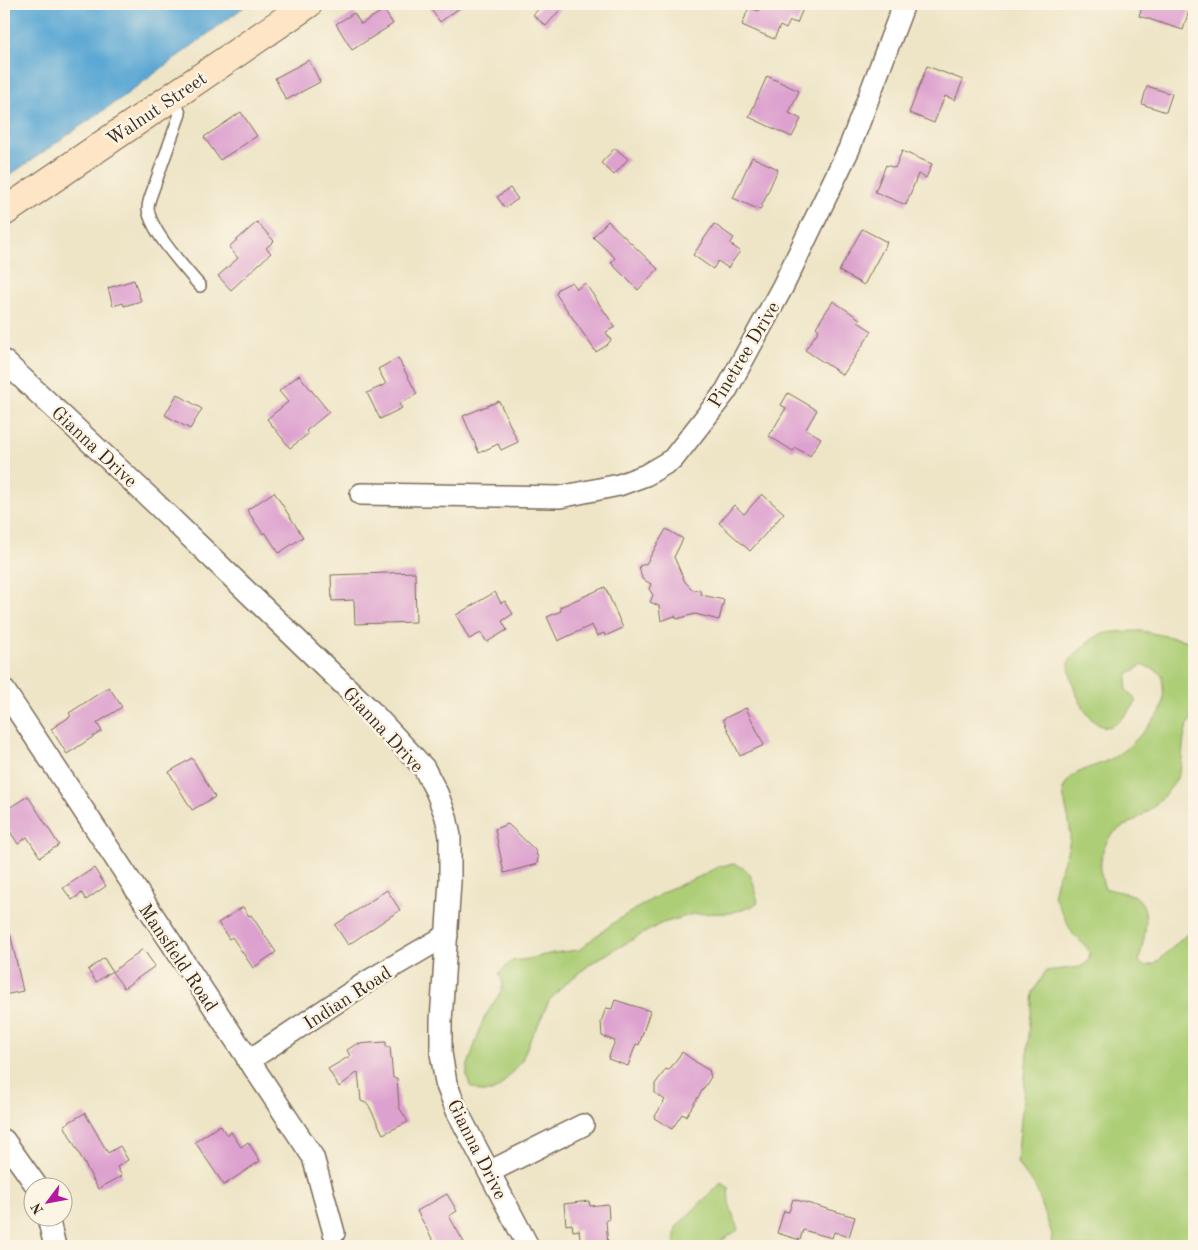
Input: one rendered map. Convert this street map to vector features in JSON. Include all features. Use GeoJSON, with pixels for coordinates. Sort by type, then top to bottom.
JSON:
{"type":"FeatureCollection","features":[{"type":"Feature","properties":{"kind":"main road","name":"Walnut Street"},"geometry":{"type":"LineString","coordinates":[[4,212],[308,4]]}},
{"type":"Feature","properties":{"kind":"street","name":"Pinetree Drive"},"geometry":{"type":"LineString","coordinates":[[361,494],[560,497],[619,485],[646,475],[673,459],[726,391],[783,286],[849,149],[904,4]]}},
{"type":"Feature","properties":{"kind":"street","name":"Gianna Drive"},"geometry":{"type":"LineString","coordinates":[[4,361],[370,710],[424,768],[446,816],[450,836],[450,881],[440,1021],[441,1053],[446,1082],[457,1111],[528,1246]]}},
{"type":"Feature","properties":{"kind":"street","name":"Mansfield Road"},"geometry":{"type":"LineString","coordinates":[[4,690],[312,1157],[334,1233]]}},
{"type":"Feature","properties":{"kind":"street","name":"Indian Road"},"geometry":{"type":"LineString","coordinates":[[248,1061],[370,980],[447,935]]}},
{"type":"Feature","properties":{"kind":"street"},"geometry":{"type":"LineString","coordinates":[[489,1172],[583,1125]]}},
{"type":"Feature","properties":{"kind":"street"},"geometry":{"type":"LineString","coordinates":[[4,1140],[31,1178]]}},
{"type":"Feature","properties":{"kind":"street"},"geometry":{"type":"LineString","coordinates":[[50,1228],[55,1246]]}},
{"type":"Feature","properties":{"kind":"lane"},"geometry":{"type":"LineString","coordinates":[[174,96],[180,114],[150,198],[148,209],[152,224],[200,286]]}},
{"type":"Feature","properties":{"kind":"green space"},"geometry":{"type":"Polygon","coordinates":[[[1142,631],[1194,642],[1194,715],[1185,732],[1182,760],[1177,778],[1154,806],[1111,836],[1103,850],[1101,874],[1105,888],[1132,895],[1144,907],[1146,925],[1139,962],[1144,966],[1155,964],[1191,930],[1194,922],[1194,1246],[1051,1246],[1052,1234],[1037,1191],[1017,1162],[1033,992],[1046,971],[1080,967],[1088,962],[1089,956],[1088,949],[1073,934],[1054,896],[1056,883],[1070,840],[1070,827],[1063,790],[1074,775],[1109,760],[1131,744],[1160,713],[1163,698],[1162,676],[1156,670],[1142,665],[1128,674],[1126,690],[1136,702],[1134,705],[1115,724],[1107,727],[1099,725],[1085,711],[1079,700],[1071,678],[1069,661],[1087,643],[1101,635],[1142,631]]]}},
{"type":"Feature","properties":{"kind":"green space"},"geometry":{"type":"Polygon","coordinates":[[[735,864],[742,867],[750,875],[758,902],[751,907],[730,913],[693,914],[660,924],[593,962],[565,984],[549,1001],[522,1060],[499,1088],[491,1092],[481,1092],[470,1086],[467,1068],[482,1023],[501,992],[503,984],[499,973],[512,961],[579,950],[619,919],[669,889],[699,877],[719,866],[735,864]]]}},
{"type":"Feature","properties":{"kind":"green space"},"geometry":{"type":"Polygon","coordinates":[[[721,1183],[728,1187],[729,1203],[738,1230],[721,1241],[717,1246],[674,1246],[676,1227],[721,1183]]]}},
{"type":"Feature","properties":{"kind":"water"},"geometry":{"type":"Polygon","coordinates":[[[4,4],[248,4],[127,94],[4,179],[4,4]]]}},
{"type":"Feature","properties":{"kind":"building"},"geometry":{"type":"Polygon","coordinates":[[[427,4],[465,4],[440,22],[427,4]]]}},
{"type":"Feature","properties":{"kind":"building"},"geometry":{"type":"Polygon","coordinates":[[[543,4],[565,4],[546,26],[533,15],[543,4]]]}},
{"type":"Feature","properties":{"kind":"building"},"geometry":{"type":"Polygon","coordinates":[[[761,4],[805,4],[797,23],[790,21],[786,29],[780,26],[774,39],[742,25],[749,7],[758,11],[761,4]]]}},
{"type":"Feature","properties":{"kind":"building"},"geometry":{"type":"Polygon","coordinates":[[[1143,4],[1191,4],[1183,30],[1139,16],[1143,4]]]}},
{"type":"Feature","properties":{"kind":"building"},"geometry":{"type":"Polygon","coordinates":[[[384,10],[393,24],[352,50],[336,24],[354,13],[361,24],[384,10]]]}},
{"type":"Feature","properties":{"kind":"building"},"geometry":{"type":"Polygon","coordinates":[[[309,60],[320,82],[286,100],[275,78],[309,60]]]}},
{"type":"Feature","properties":{"kind":"building"},"geometry":{"type":"Polygon","coordinates":[[[927,66],[963,80],[955,100],[945,96],[934,123],[909,113],[927,66]]]}},
{"type":"Feature","properties":{"kind":"building"},"geometry":{"type":"Polygon","coordinates":[[[767,76],[799,91],[789,113],[801,119],[792,137],[749,117],[767,76]]]}},
{"type":"Feature","properties":{"kind":"building"},"geometry":{"type":"Polygon","coordinates":[[[1147,86],[1172,94],[1166,112],[1142,104],[1147,86]]]}},
{"type":"Feature","properties":{"kind":"building"},"geometry":{"type":"Polygon","coordinates":[[[241,112],[257,136],[220,160],[204,137],[241,112]]]}},
{"type":"Feature","properties":{"kind":"building"},"geometry":{"type":"Polygon","coordinates":[[[615,148],[628,159],[614,175],[601,163],[615,148]]]}},
{"type":"Feature","properties":{"kind":"building"},"geometry":{"type":"Polygon","coordinates":[[[902,151],[932,164],[926,178],[918,174],[906,205],[875,192],[886,165],[895,168],[902,151]]]}},
{"type":"Feature","properties":{"kind":"building"},"geometry":{"type":"Polygon","coordinates":[[[752,157],[778,169],[760,210],[733,198],[752,157]]]}},
{"type":"Feature","properties":{"kind":"building"},"geometry":{"type":"Polygon","coordinates":[[[510,188],[518,199],[505,208],[497,197],[510,188]]]}},
{"type":"Feature","properties":{"kind":"building"},"geometry":{"type":"Polygon","coordinates":[[[608,221],[658,269],[638,290],[611,263],[615,258],[593,237],[608,221]]]}},
{"type":"Feature","properties":{"kind":"building"},"geometry":{"type":"Polygon","coordinates":[[[257,222],[274,241],[266,248],[271,253],[231,290],[218,276],[238,258],[229,247],[257,222]]]}},
{"type":"Feature","properties":{"kind":"building"},"geometry":{"type":"Polygon","coordinates":[[[714,224],[734,238],[730,244],[740,251],[728,268],[718,261],[713,269],[693,255],[714,224]]]}},
{"type":"Feature","properties":{"kind":"building"},"geometry":{"type":"Polygon","coordinates":[[[862,229],[887,242],[864,285],[839,271],[862,229]]]}},
{"type":"Feature","properties":{"kind":"building"},"geometry":{"type":"Polygon","coordinates":[[[134,280],[141,301],[124,306],[123,303],[113,306],[108,288],[134,280]]]}},
{"type":"Feature","properties":{"kind":"building"},"geometry":{"type":"Polygon","coordinates":[[[572,282],[577,289],[585,283],[615,327],[606,332],[611,340],[596,352],[556,294],[558,289],[572,282]]]}},
{"type":"Feature","properties":{"kind":"building"},"geometry":{"type":"Polygon","coordinates":[[[833,301],[860,319],[858,322],[872,331],[843,375],[805,350],[819,330],[816,327],[833,301]]]}},
{"type":"Feature","properties":{"kind":"building"},"geometry":{"type":"Polygon","coordinates":[[[398,358],[417,394],[399,404],[402,408],[380,419],[367,393],[386,384],[378,369],[398,358]]]}},
{"type":"Feature","properties":{"kind":"building"},"geometry":{"type":"Polygon","coordinates":[[[299,375],[329,412],[306,431],[308,434],[290,448],[267,419],[288,402],[279,391],[299,375]]]}},
{"type":"Feature","properties":{"kind":"building"},"geometry":{"type":"Polygon","coordinates":[[[788,393],[817,410],[806,429],[821,438],[810,456],[796,448],[793,451],[769,436],[786,408],[781,405],[788,393]]]}},
{"type":"Feature","properties":{"kind":"building"},"geometry":{"type":"Polygon","coordinates":[[[177,394],[202,409],[190,429],[165,415],[177,394]]]}},
{"type":"Feature","properties":{"kind":"building"},"geometry":{"type":"Polygon","coordinates":[[[499,401],[518,442],[501,450],[498,444],[479,453],[463,416],[499,401]]]}},
{"type":"Feature","properties":{"kind":"building"},"geometry":{"type":"Polygon","coordinates":[[[274,492],[303,537],[279,553],[247,510],[274,492]]]}},
{"type":"Feature","properties":{"kind":"building"},"geometry":{"type":"Polygon","coordinates":[[[762,494],[784,513],[750,551],[719,523],[734,505],[744,514],[762,494]]]}},
{"type":"Feature","properties":{"kind":"building"},"geometry":{"type":"Polygon","coordinates":[[[666,529],[683,539],[674,557],[685,582],[694,591],[699,589],[702,595],[724,600],[719,620],[695,614],[677,619],[675,616],[661,621],[659,606],[650,602],[653,595],[649,589],[651,584],[642,579],[639,566],[646,564],[666,529]]]}},
{"type":"Feature","properties":{"kind":"building"},"geometry":{"type":"Polygon","coordinates":[[[415,572],[416,622],[355,624],[354,600],[332,601],[331,575],[415,572]]]}},
{"type":"Feature","properties":{"kind":"building"},"geometry":{"type":"Polygon","coordinates":[[[605,587],[623,628],[605,636],[604,633],[597,636],[592,625],[558,641],[547,617],[561,611],[560,607],[605,587]]]}},
{"type":"Feature","properties":{"kind":"building"},"geometry":{"type":"Polygon","coordinates":[[[495,592],[501,603],[505,601],[513,614],[502,621],[507,630],[487,642],[481,633],[469,639],[456,615],[495,592]]]}},
{"type":"Feature","properties":{"kind":"building"},"geometry":{"type":"Polygon","coordinates":[[[109,687],[122,707],[97,723],[102,731],[67,754],[51,729],[71,716],[69,713],[109,687]]]}},
{"type":"Feature","properties":{"kind":"building"},"geometry":{"type":"Polygon","coordinates":[[[746,708],[764,745],[740,756],[723,719],[746,708]]]}},
{"type":"Feature","properties":{"kind":"building"},"geometry":{"type":"Polygon","coordinates":[[[192,758],[215,797],[192,810],[169,772],[192,758]]]}},
{"type":"Feature","properties":{"kind":"building"},"geometry":{"type":"Polygon","coordinates":[[[28,796],[59,845],[40,857],[27,837],[18,844],[4,822],[4,811],[28,796]]]}},
{"type":"Feature","properties":{"kind":"building"},"geometry":{"type":"Polygon","coordinates":[[[508,824],[535,850],[538,858],[537,864],[504,873],[495,829],[508,824]]]}},
{"type":"Feature","properties":{"kind":"building"},"geometry":{"type":"Polygon","coordinates":[[[94,868],[106,886],[86,900],[82,893],[72,900],[63,888],[94,868]]]}},
{"type":"Feature","properties":{"kind":"building"},"geometry":{"type":"Polygon","coordinates":[[[387,890],[400,910],[348,945],[335,925],[387,890]]]}},
{"type":"Feature","properties":{"kind":"building"},"geometry":{"type":"Polygon","coordinates":[[[243,907],[249,916],[251,915],[276,952],[253,968],[232,937],[229,939],[218,923],[243,907]]]}},
{"type":"Feature","properties":{"kind":"building"},"geometry":{"type":"Polygon","coordinates":[[[10,933],[23,991],[4,995],[4,934],[10,933]]]}},
{"type":"Feature","properties":{"kind":"building"},"geometry":{"type":"Polygon","coordinates":[[[143,949],[155,966],[124,988],[112,972],[143,949]]]}},
{"type":"Feature","properties":{"kind":"building"},"geometry":{"type":"Polygon","coordinates":[[[104,958],[112,971],[96,982],[88,970],[104,958]]]}},
{"type":"Feature","properties":{"kind":"building"},"geometry":{"type":"Polygon","coordinates":[[[615,1000],[650,1011],[639,1045],[636,1044],[628,1066],[608,1059],[615,1041],[602,1036],[601,1022],[606,1008],[612,1009],[615,1000]]]}},
{"type":"Feature","properties":{"kind":"building"},"geometry":{"type":"Polygon","coordinates":[[[386,1042],[386,1047],[390,1047],[393,1078],[397,1078],[399,1107],[408,1122],[383,1134],[368,1104],[361,1101],[358,1072],[339,1087],[328,1069],[350,1056],[347,1050],[356,1044],[386,1042]]]}},
{"type":"Feature","properties":{"kind":"building"},"geometry":{"type":"Polygon","coordinates":[[[682,1052],[709,1070],[711,1077],[686,1116],[682,1114],[672,1129],[654,1118],[665,1100],[655,1093],[655,1084],[666,1069],[669,1070],[682,1052]]]}},
{"type":"Feature","properties":{"kind":"building"},"geometry":{"type":"Polygon","coordinates":[[[85,1113],[108,1153],[120,1146],[128,1160],[117,1167],[122,1176],[98,1189],[64,1125],[85,1113]]]}},
{"type":"Feature","properties":{"kind":"building"},"geometry":{"type":"Polygon","coordinates":[[[220,1125],[227,1135],[231,1132],[241,1147],[248,1142],[260,1161],[224,1185],[195,1142],[220,1125]]]}},
{"type":"Feature","properties":{"kind":"building"},"geometry":{"type":"Polygon","coordinates":[[[447,1194],[457,1211],[449,1216],[466,1246],[436,1246],[417,1211],[447,1194]]]}},
{"type":"Feature","properties":{"kind":"building"},"geometry":{"type":"Polygon","coordinates":[[[793,1199],[855,1217],[849,1237],[834,1232],[832,1238],[803,1230],[800,1240],[777,1233],[784,1211],[789,1212],[793,1199]]]}},
{"type":"Feature","properties":{"kind":"building"},"geometry":{"type":"Polygon","coordinates":[[[589,1201],[590,1206],[608,1204],[609,1220],[606,1220],[608,1246],[581,1246],[579,1230],[573,1231],[572,1224],[566,1225],[564,1204],[589,1201]]]}}]}
